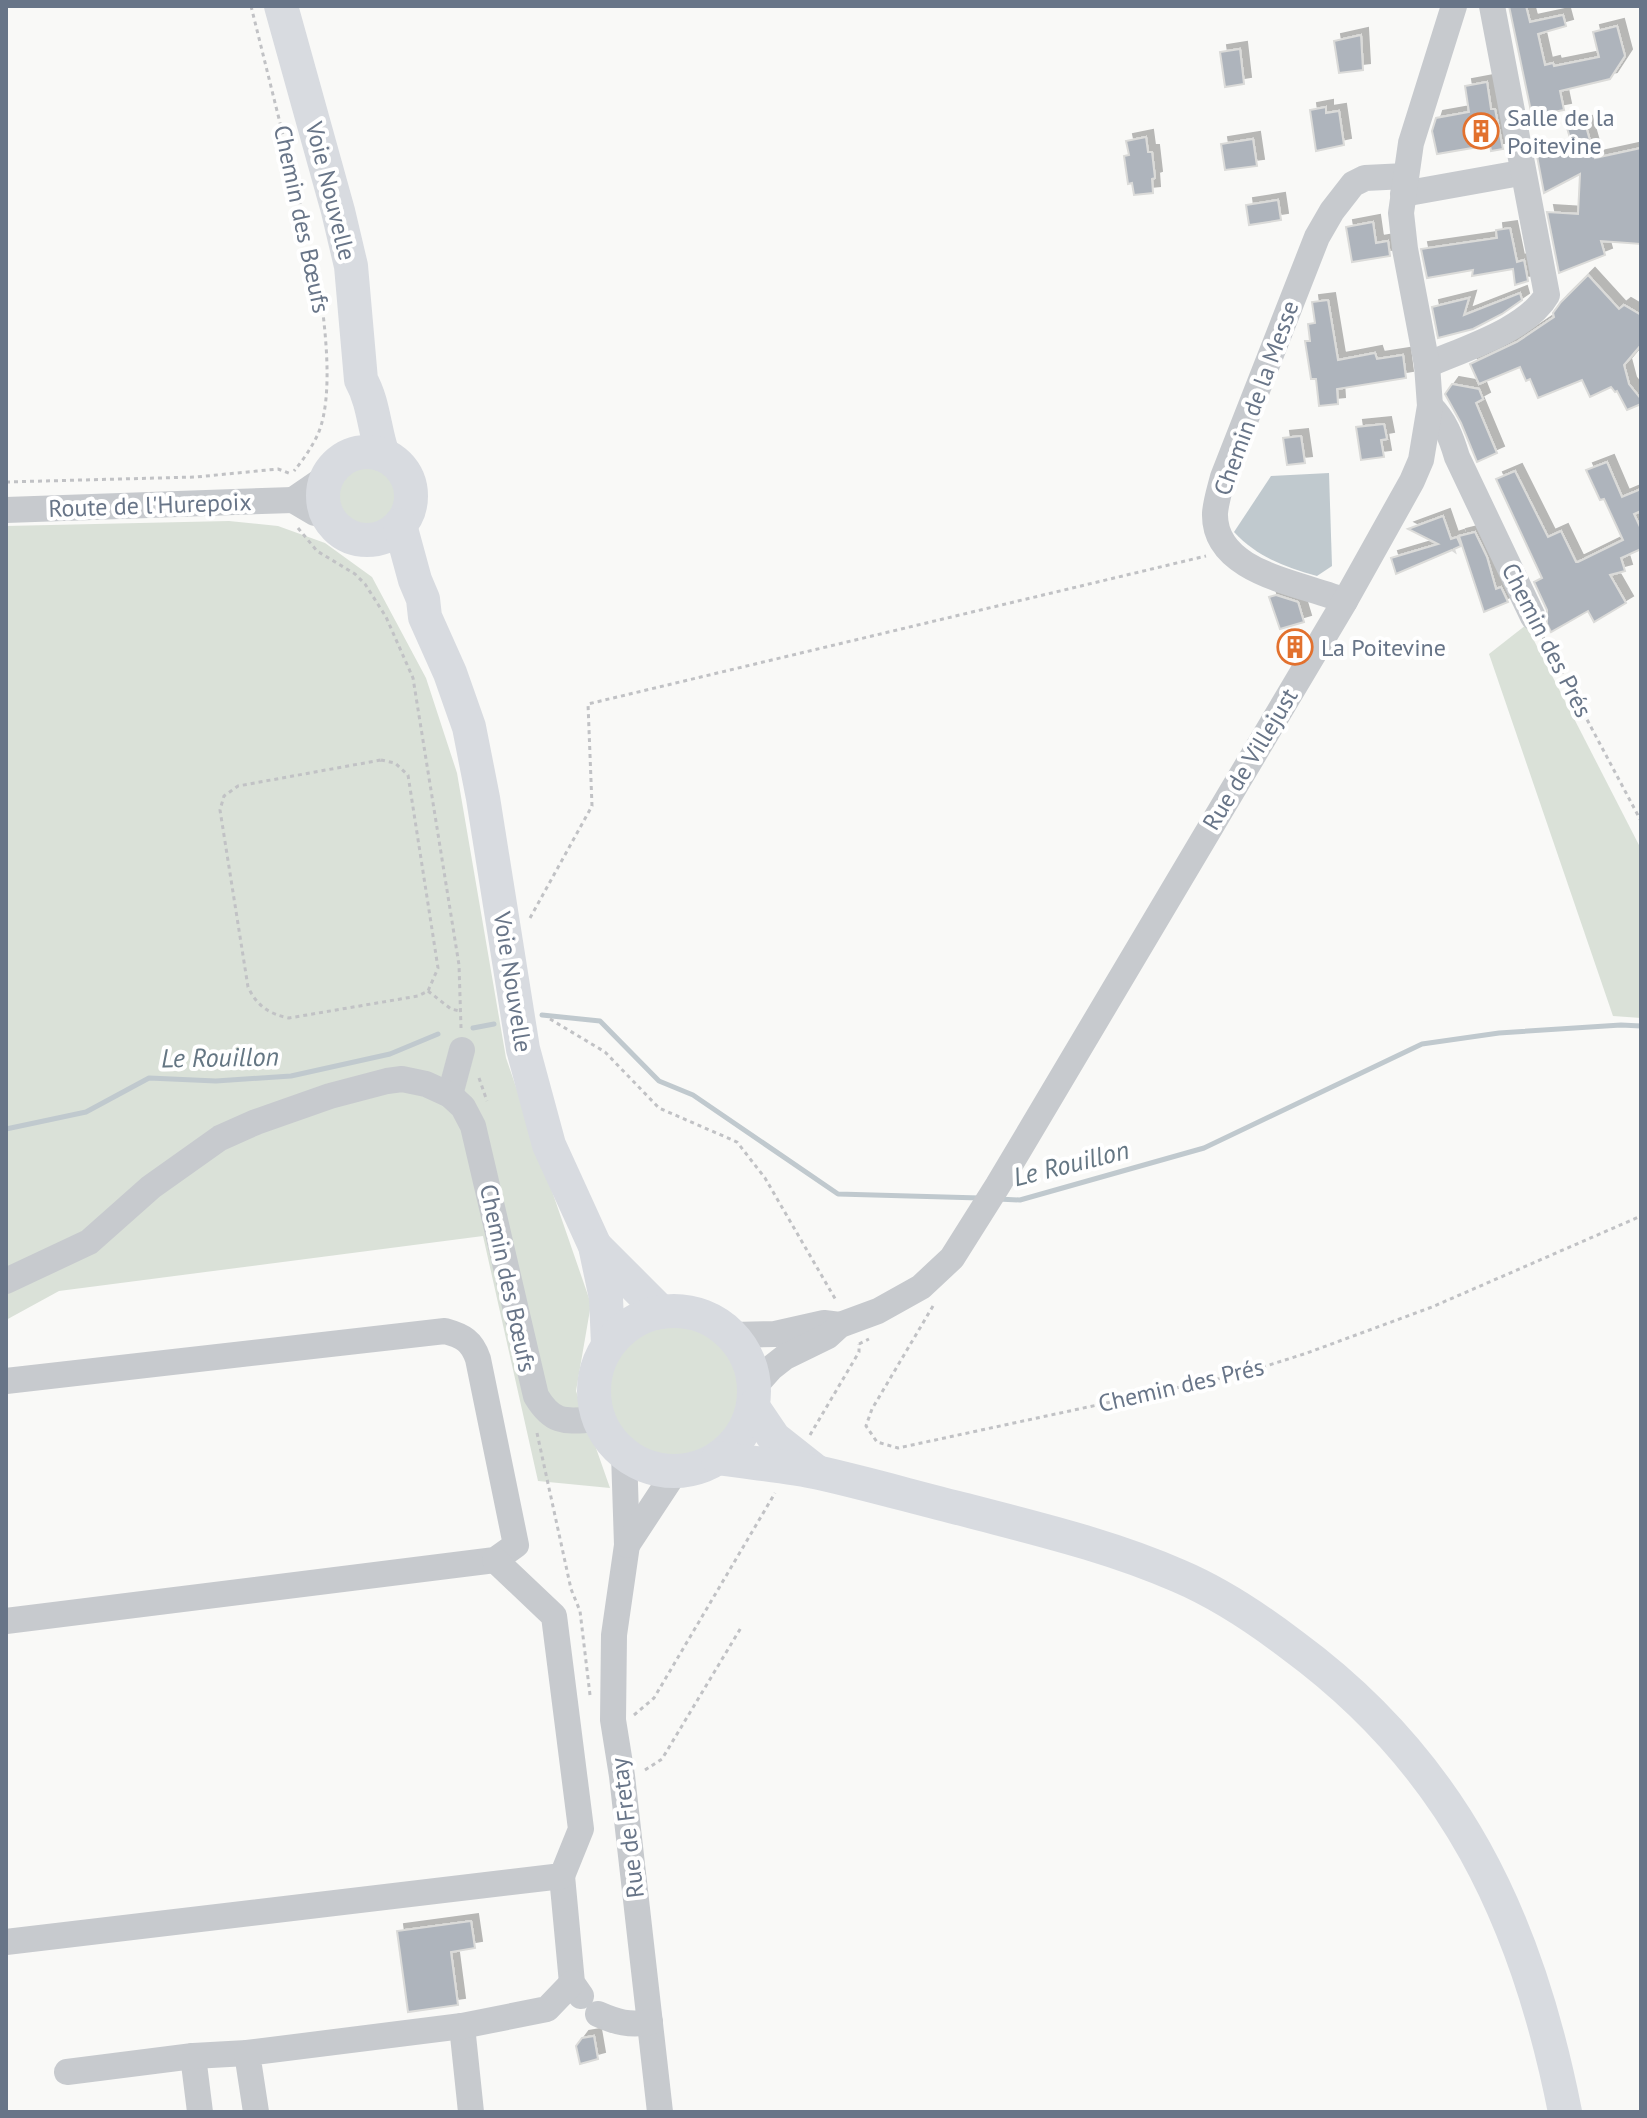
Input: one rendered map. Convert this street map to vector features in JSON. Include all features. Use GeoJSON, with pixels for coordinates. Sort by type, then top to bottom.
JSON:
{"type":"FeatureCollection","features":[{"type":"Feature","properties":{"kind":"main road","name":"Voie Nouvelle"},"geometry":{"type":"LineString","coordinates":[[281,6],[351,266],[361,380],[370,396],[375,431],[383,455]]}},
{"type":"Feature","properties":{"kind":"main road","name":"Voie Nouvelle"},"geometry":{"type":"LineString","coordinates":[[336,467],[352,429],[354,394],[361,380]]}},
{"type":"Feature","properties":{"kind":"main road"},"geometry":{"type":"LineString","coordinates":[[357,453],[383,455],[395,462],[404,473],[410,486],[411,499],[400,525],[389,534],[376,539],[362,539],[342,531],[328,515],[323,496],[336,467],[357,453]]}},
{"type":"Feature","properties":{"kind":"main road","name":"Voie Nouvelle"},"geometry":{"type":"LineString","coordinates":[[400,525],[423,599],[425,617],[450,673],[469,727],[523,1049],[549,1145],[595,1246],[606,1298],[608,1345]]}},
{"type":"Feature","properties":{"kind":"main road","name":"Voie Nouvelle"},"geometry":{"type":"LineString","coordinates":[[362,539],[387,566],[413,606],[425,617]]}},
{"type":"Feature","properties":{"kind":"main road"},"geometry":{"type":"LineString","coordinates":[[595,1246],[661,1312]]}},
{"type":"Feature","properties":{"kind":"main road"},"geometry":{"type":"LineString","coordinates":[[753,1397],[746,1427],[734,1444],[718,1458],[698,1468],[675,1472],[648,1467],[624,1454],[609,1439],[598,1419],[594,1380],[608,1345],[623,1329],[641,1318],[661,1312],[687,1312],[711,1320],[732,1335],[747,1359],[753,1397],[774,1438],[811,1457],[1098,1546],[1181,1577],[1260,1621],[1335,1677],[1402,1744],[1458,1819],[1502,1900],[1534,1988],[1565,2112]]}},
{"type":"Feature","properties":{"kind":"main road"},"geometry":{"type":"LineString","coordinates":[[718,1458],[811,1457]]}},
{"type":"Feature","properties":{"kind":"street","name":"Rue de Villejust"},"geometry":{"type":"LineString","coordinates":[[732,1335],[775,1334],[824,1323],[840,1316],[878,1311],[921,1287],[952,1258],[1345,601],[1412,481],[1421,460],[1430,406],[1427,365],[1401,213],[1411,143],[1454,6]]}},
{"type":"Feature","properties":{"kind":"street"},"geometry":{"type":"LineString","coordinates":[[1427,365],[1525,321],[1540,308],[1547,295],[1492,6]]}},
{"type":"Feature","properties":{"kind":"street","name":"Chemin de la Messe"},"geometry":{"type":"LineString","coordinates":[[1229,551],[1215,517],[1221,485],[1317,237],[1353,184],[1365,178],[1405,185],[1509,175]]}},
{"type":"Feature","properties":{"kind":"street","name":"Chemin des Prés"},"geometry":{"type":"LineString","coordinates":[[1430,406],[1440,416],[1451,437],[1457,457],[1533,617]]}},
{"type":"Feature","properties":{"kind":"street"},"geometry":{"type":"LineString","coordinates":[[1421,460],[1435,462],[1457,457]]}},
{"type":"Feature","properties":{"kind":"street"},"geometry":{"type":"LineString","coordinates":[[328,515],[315,513],[292,487],[336,467]]}},
{"type":"Feature","properties":{"kind":"street","name":"Route de l'Hurepoix"},"geometry":{"type":"LineString","coordinates":[[6,510],[292,487]]}},
{"type":"Feature","properties":{"kind":"street"},"geometry":{"type":"LineString","coordinates":[[1229,551],[1255,570],[1345,601]]}},
{"type":"Feature","properties":{"kind":"street"},"geometry":{"type":"LineString","coordinates":[[6,1281],[89,1242],[184,1162],[220,1138],[256,1122],[330,1096],[387,1081],[402,1079],[426,1084],[450,1095],[462,1050]]}},
{"type":"Feature","properties":{"kind":"street","name":"Chemin des Bœufs"},"geometry":{"type":"LineString","coordinates":[[450,1095],[463,1107],[481,1151],[536,1396],[544,1409],[555,1418],[566,1421],[598,1419]]}},
{"type":"Feature","properties":{"kind":"street","name":"Rue de Villejust"},"geometry":{"type":"LineString","coordinates":[[753,1397],[771,1368],[785,1357],[828,1336],[840,1316]]}},
{"type":"Feature","properties":{"kind":"street"},"geometry":{"type":"LineString","coordinates":[[6,1381],[445,1331],[462,1336],[473,1346],[478,1359],[516,1545],[495,1560],[6,1621]]}},
{"type":"Feature","properties":{"kind":"street","name":"Rue de Fretay"},"geometry":{"type":"LineString","coordinates":[[624,1454],[627,1545],[614,1635],[613,1720],[660,2112]]}},
{"type":"Feature","properties":{"kind":"street","name":"Rue de Fretay"},"geometry":{"type":"LineString","coordinates":[[627,1545],[675,1472]]}},
{"type":"Feature","properties":{"kind":"street"},"geometry":{"type":"LineString","coordinates":[[495,1560],[554,1616],[581,1829],[562,1876],[584,1998],[617,2022],[635,2025],[650,2022]]}},
{"type":"Feature","properties":{"kind":"street"},"geometry":{"type":"LineString","coordinates":[[6,1942],[562,1876]]}},
{"type":"Feature","properties":{"kind":"street"},"geometry":{"type":"LineString","coordinates":[[67,2072],[462,2026],[547,2009],[584,1998]]}},
{"type":"Feature","properties":{"kind":"street"},"geometry":{"type":"LineString","coordinates":[[462,2026],[471,2112]]}},
{"type":"Feature","properties":{"kind":"street"},"geometry":{"type":"LineString","coordinates":[[247,2053],[256,2112]]}},
{"type":"Feature","properties":{"kind":"street"},"geometry":{"type":"LineString","coordinates":[[193,2056],[200,2112]]}},
{"type":"Feature","properties":{"kind":"path","name":"Chemin des Bœufs"},"geometry":{"type":"LineString","coordinates":[[251,6],[318,276],[324,314],[325,408],[319,432],[303,459],[292,487]]}},
{"type":"Feature","properties":{"kind":"path"},"geometry":{"type":"LineString","coordinates":[[6,482],[196,477],[278,469],[292,487]]}},
{"type":"Feature","properties":{"kind":"path"},"geometry":{"type":"LineString","coordinates":[[529,918],[592,806],[588,704],[1229,551]]}},
{"type":"Feature","properties":{"kind":"path","name":"Chemin des Prés"},"geometry":{"type":"LineString","coordinates":[[1533,617],[1641,821]]}},
{"type":"Feature","properties":{"kind":"path"},"geometry":{"type":"LineString","coordinates":[[381,760],[395,763],[408,775],[438,968],[428,991],[418,996],[289,1018],[273,1015],[255,1002],[248,987],[220,810],[224,796],[238,786],[381,760]]}},
{"type":"Feature","properties":{"kind":"path"},"geometry":{"type":"LineString","coordinates":[[428,991],[451,1009],[460,1011]]}},
{"type":"Feature","properties":{"kind":"path"},"geometry":{"type":"LineString","coordinates":[[550,1019],[605,1052],[659,1108],[737,1142],[765,1178],[840,1316]]}},
{"type":"Feature","properties":{"kind":"path","name":"Chemin des Prés"},"geometry":{"type":"LineString","coordinates":[[921,1287],[933,1306],[872,1409],[866,1426],[877,1442],[898,1448],[1254,1370],[1432,1307],[1641,1216]]}},
{"type":"Feature","properties":{"kind":"path"},"geometry":{"type":"LineString","coordinates":[[811,1457],[859,1352],[859,1344]]}},
{"type":"Feature","properties":{"kind":"path"},"geometry":{"type":"LineString","coordinates":[[613,1720],[634,1715],[654,1698],[779,1486]]}},
{"type":"Feature","properties":{"kind":"path"},"geometry":{"type":"LineString","coordinates":[[622,1776],[639,1773],[662,1759],[742,1626]]}},
{"type":"Feature","properties":{"kind":"shaded area"},"geometry":{"type":"Polygon","coordinates":[[[368,461],[393,471],[403,496],[393,521],[368,531],[343,521],[333,496],[343,471],[368,461]]]}},
{"type":"Feature","properties":{"kind":"shaded area"},"geometry":{"type":"Polygon","coordinates":[[[1329,473],[1332,566],[1317,576],[1272,560],[1234,532],[1271,476],[1329,473]]]}},
{"type":"Feature","properties":{"kind":"shaded area"},"geometry":{"type":"Polygon","coordinates":[[[229,521],[278,526],[325,543],[372,577],[426,678],[457,773],[506,1058],[591,1304],[576,1391],[610,1488],[538,1481],[483,1236],[59,1291],[6,1320],[6,526],[229,521]]]}},
{"type":"Feature","properties":{"kind":"shaded area"},"geometry":{"type":"Polygon","coordinates":[[[1526,625],[1641,849],[1641,1018],[1613,1016],[1489,654],[1526,625]]]}},
{"type":"Feature","properties":{"kind":"shaded area"},"geometry":{"type":"Polygon","coordinates":[[[676,1324],[702,1329],[724,1344],[739,1366],[744,1392],[739,1418],[724,1440],[702,1455],[676,1460],[650,1455],[628,1440],[613,1418],[608,1392],[613,1366],[628,1344],[650,1329],[676,1324]]]}},
{"type":"Feature","properties":{"kind":"building"},"geometry":{"type":"Polygon","coordinates":[[[1509,6],[1526,6],[1530,22],[1563,15],[1566,26],[1538,34],[1545,65],[1599,57],[1593,32],[1617,26],[1625,56],[1610,79],[1560,91],[1564,110],[1532,116],[1509,6]]]}},
{"type":"Feature","properties":{"kind":"building"},"geometry":{"type":"Polygon","coordinates":[[[1361,35],[1363,70],[1339,73],[1334,41],[1361,35]]]}},
{"type":"Feature","properties":{"kind":"building"},"geometry":{"type":"Polygon","coordinates":[[[1240,49],[1244,84],[1225,87],[1220,52],[1240,49]]]}},
{"type":"Feature","properties":{"kind":"building"},"geometry":{"type":"Polygon","coordinates":[[[1487,82],[1503,149],[1491,151],[1490,145],[1437,154],[1432,131],[1436,118],[1469,112],[1465,86],[1487,82]]]}},
{"type":"Feature","properties":{"kind":"building"},"geometry":{"type":"Polygon","coordinates":[[[1326,107],[1326,113],[1339,111],[1344,145],[1316,151],[1310,110],[1326,107]]]}},
{"type":"Feature","properties":{"kind":"building"},"geometry":{"type":"Polygon","coordinates":[[[1585,123],[1595,158],[1641,148],[1641,244],[1601,241],[1605,255],[1559,273],[1547,212],[1578,214],[1580,174],[1544,193],[1537,156],[1572,145],[1567,128],[1585,123]]]}},
{"type":"Feature","properties":{"kind":"building"},"geometry":{"type":"Polygon","coordinates":[[[1146,137],[1148,152],[1152,152],[1153,193],[1134,195],[1132,183],[1128,184],[1124,156],[1129,155],[1126,141],[1146,137]]]}},
{"type":"Feature","properties":{"kind":"building"},"geometry":{"type":"Polygon","coordinates":[[[1253,139],[1257,166],[1225,170],[1221,144],[1253,139]]]}},
{"type":"Feature","properties":{"kind":"building"},"geometry":{"type":"Polygon","coordinates":[[[1278,200],[1281,220],[1249,225],[1246,205],[1278,200]]]}},
{"type":"Feature","properties":{"kind":"building"},"geometry":{"type":"Polygon","coordinates":[[[1373,222],[1376,243],[1388,241],[1390,256],[1352,262],[1346,227],[1373,222]]]}},
{"type":"Feature","properties":{"kind":"building"},"geometry":{"type":"Polygon","coordinates":[[[1510,228],[1517,262],[1524,260],[1528,281],[1515,285],[1513,269],[1472,276],[1473,270],[1427,278],[1421,249],[1497,238],[1496,230],[1510,228]]]}},
{"type":"Feature","properties":{"kind":"building"},"geometry":{"type":"Polygon","coordinates":[[[1588,275],[1619,309],[1624,305],[1641,315],[1641,345],[1624,365],[1629,384],[1641,399],[1641,404],[1627,410],[1617,391],[1611,387],[1590,397],[1582,380],[1538,398],[1530,379],[1526,381],[1520,367],[1479,384],[1470,364],[1517,342],[1554,317],[1553,313],[1561,302],[1588,275]]]}},
{"type":"Feature","properties":{"kind":"building"},"geometry":{"type":"Polygon","coordinates":[[[1520,293],[1522,300],[1502,314],[1473,329],[1438,338],[1432,307],[1469,298],[1464,315],[1520,293]]]}},
{"type":"Feature","properties":{"kind":"building"},"geometry":{"type":"Polygon","coordinates":[[[1328,300],[1338,360],[1375,353],[1377,359],[1403,355],[1406,378],[1337,389],[1338,404],[1319,406],[1316,379],[1311,379],[1305,341],[1310,341],[1308,324],[1315,323],[1312,302],[1328,300]]]}},
{"type":"Feature","properties":{"kind":"building"},"geometry":{"type":"Polygon","coordinates":[[[1452,384],[1479,389],[1483,399],[1476,403],[1497,453],[1477,462],[1445,394],[1452,384]]]}},
{"type":"Feature","properties":{"kind":"building"},"geometry":{"type":"Polygon","coordinates":[[[1384,424],[1387,439],[1381,440],[1384,457],[1361,460],[1356,427],[1384,424]]]}},
{"type":"Feature","properties":{"kind":"building"},"geometry":{"type":"Polygon","coordinates":[[[1301,436],[1305,463],[1287,465],[1283,438],[1301,436]]]}},
{"type":"Feature","properties":{"kind":"building"},"geometry":{"type":"Polygon","coordinates":[[[1607,462],[1622,497],[1641,489],[1641,511],[1634,514],[1641,529],[1641,549],[1621,558],[1625,571],[1610,575],[1626,603],[1594,622],[1588,611],[1551,632],[1547,624],[1547,610],[1534,582],[1542,578],[1496,479],[1515,471],[1548,537],[1561,531],[1578,562],[1623,540],[1586,470],[1607,462]]]}},
{"type":"Feature","properties":{"kind":"building"},"geometry":{"type":"Polygon","coordinates":[[[1443,516],[1451,539],[1457,537],[1461,546],[1454,549],[1455,552],[1452,550],[1396,574],[1391,558],[1438,544],[1408,529],[1443,516]]]}},
{"type":"Feature","properties":{"kind":"building"},"geometry":{"type":"Polygon","coordinates":[[[1475,532],[1487,557],[1496,589],[1501,587],[1508,602],[1484,612],[1459,536],[1475,532]]]}},
{"type":"Feature","properties":{"kind":"building"},"geometry":{"type":"Polygon","coordinates":[[[1276,595],[1298,602],[1304,622],[1280,629],[1269,597],[1276,595]]]}},
{"type":"Feature","properties":{"kind":"building"},"geometry":{"type":"Polygon","coordinates":[[[471,1921],[475,1948],[451,1952],[458,2005],[408,2012],[397,1931],[471,1921]]]}},
{"type":"Feature","properties":{"kind":"building"},"geometry":{"type":"Polygon","coordinates":[[[594,2036],[598,2059],[580,2064],[576,2046],[582,2038],[594,2036]]]}},
{"type":"Feature","properties":{"kind":"waterway","name":"Le Rouillon"},"geometry":{"type":"LineString","coordinates":[[542,1015],[600,1021],[659,1081],[693,1095],[838,1194],[980,1198]]}},
{"type":"Feature","properties":{"kind":"waterway","name":"Le Rouillon"},"geometry":{"type":"LineString","coordinates":[[473,1028],[494,1024]]}},
{"type":"Feature","properties":{"kind":"waterway","name":"Le Rouillon"},"geometry":{"type":"LineString","coordinates":[[998,1199],[1020,1200],[1204,1148],[1422,1044],[1499,1033],[1641,1026]]}},
{"type":"Feature","properties":{"kind":"waterway","name":"Le Rouillon"},"geometry":{"type":"LineString","coordinates":[[6,1129],[86,1112],[149,1078],[216,1081],[291,1076],[390,1054],[438,1034]]}},
{"type":"Feature","properties":{"kind":"place","name":"Salle de la Poitevine"},"geometry":{"type":"Point","coordinates":[1481,131]}},
{"type":"Feature","properties":{"kind":"place","name":"La Poitevine"},"geometry":{"type":"Point","coordinates":[1295,647]}}]}
